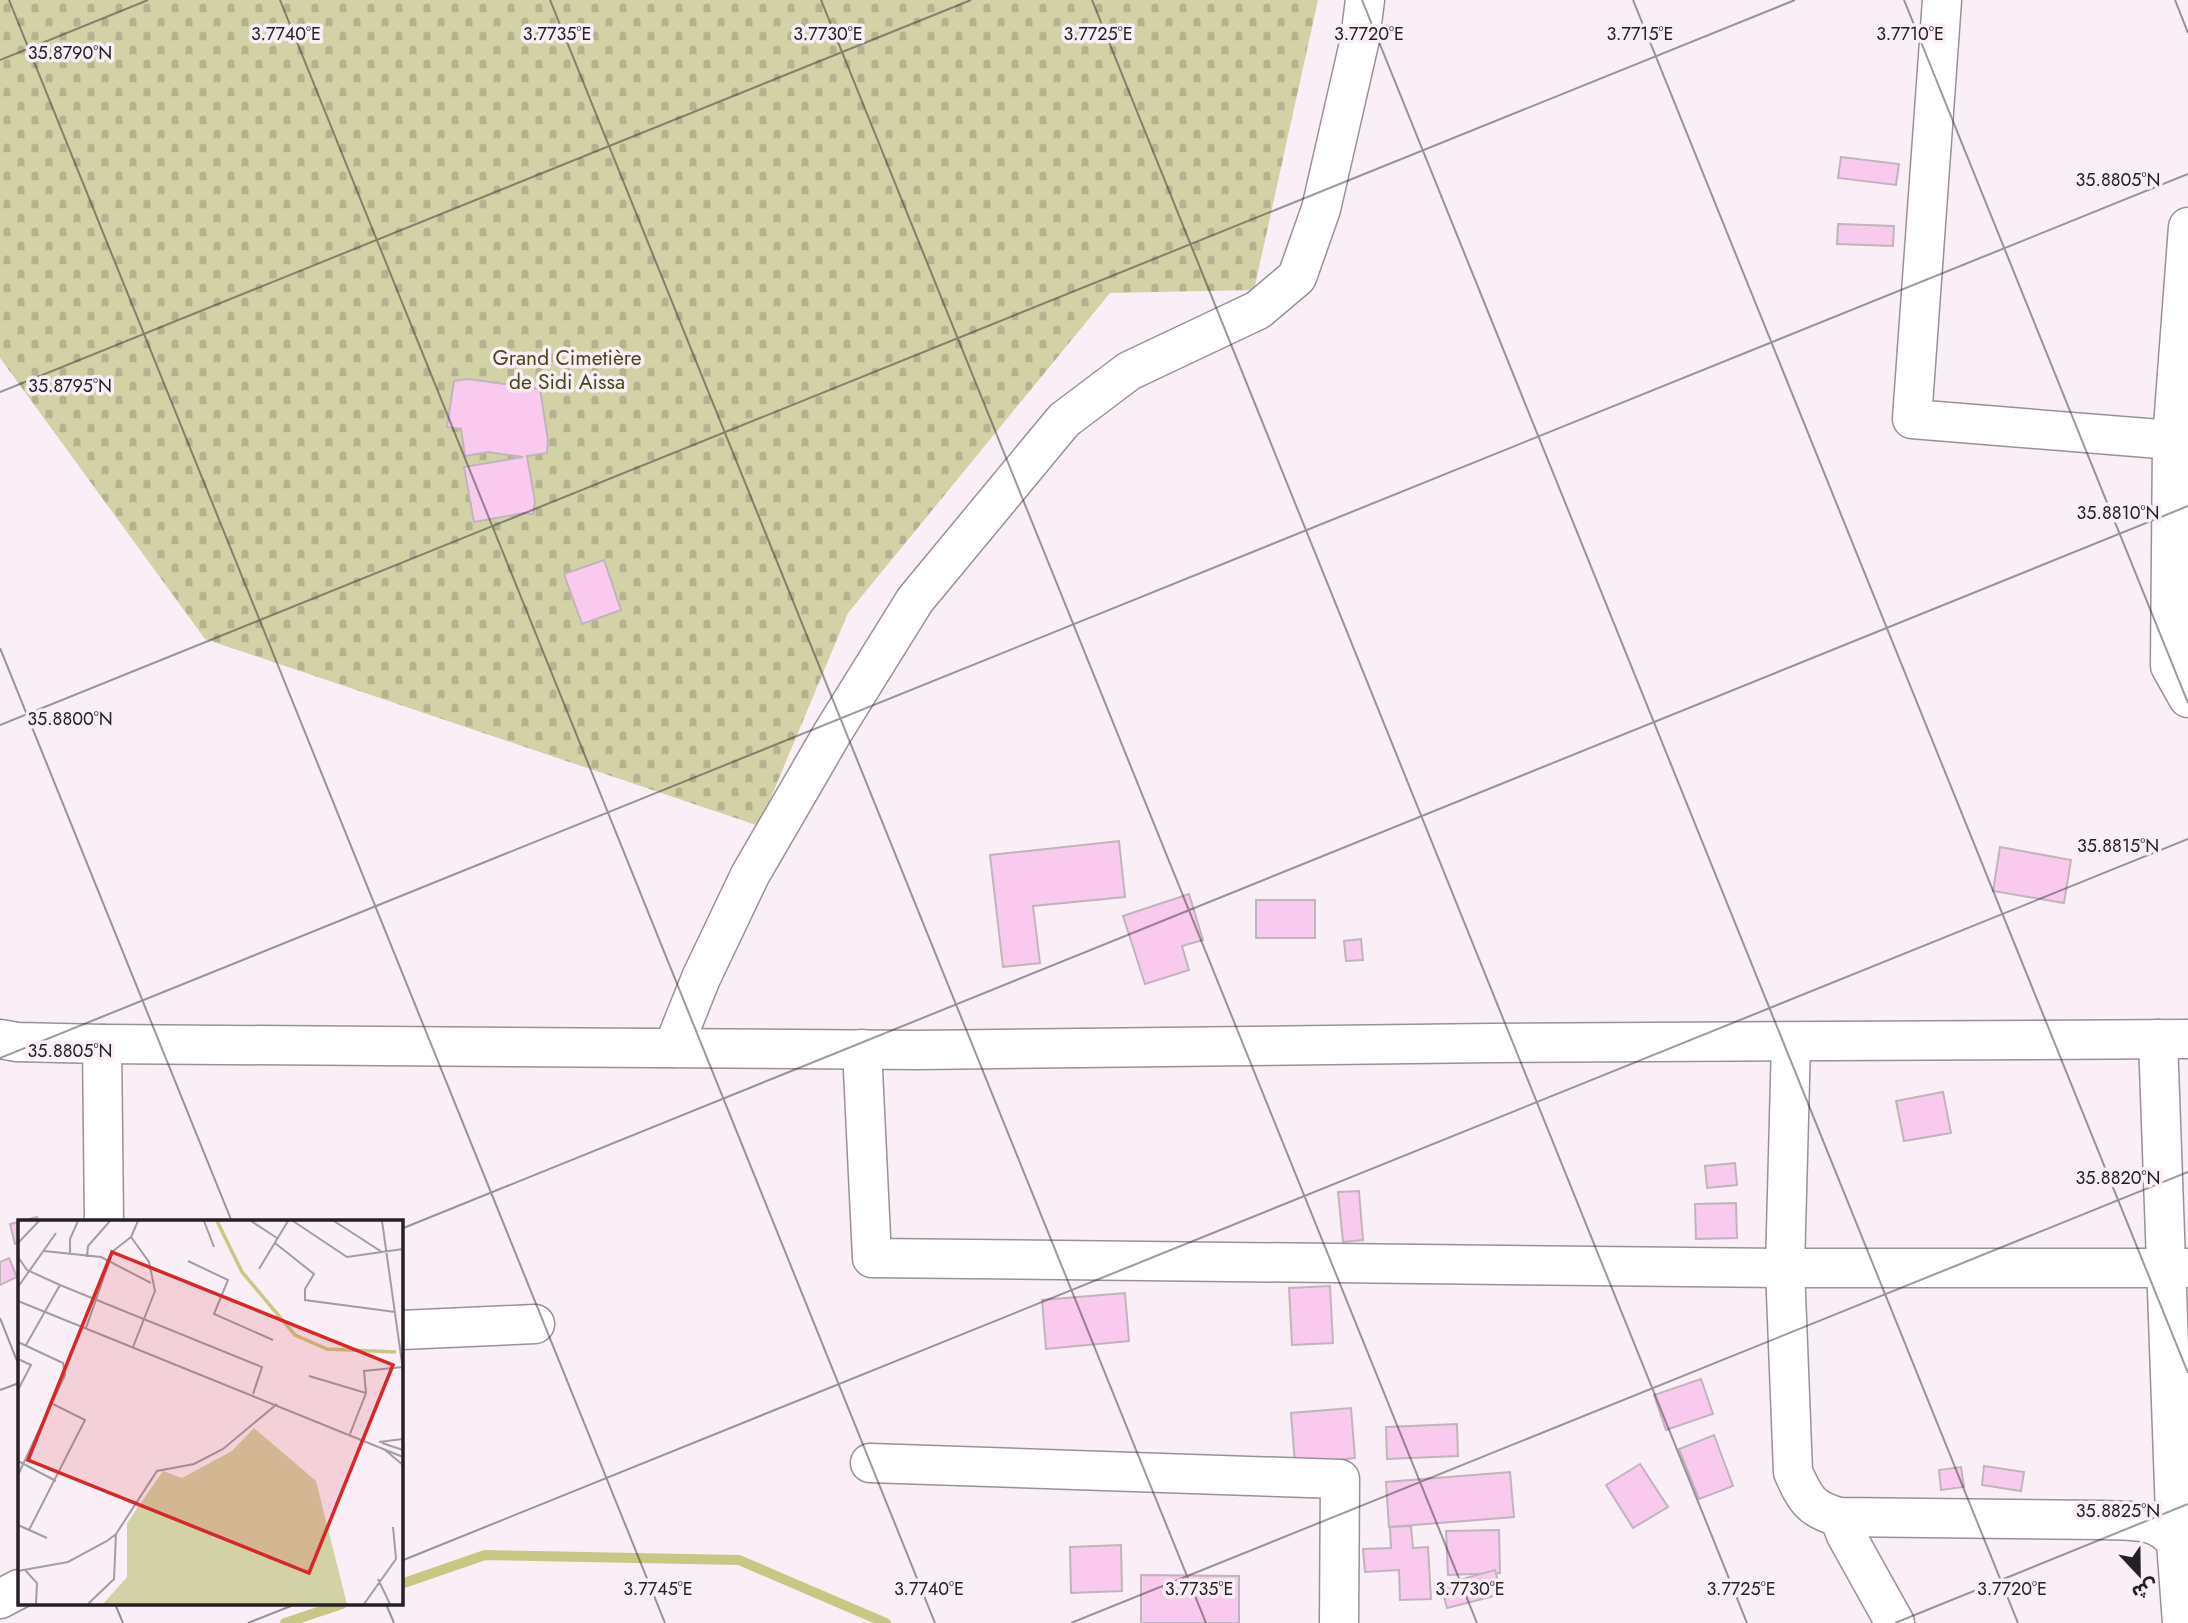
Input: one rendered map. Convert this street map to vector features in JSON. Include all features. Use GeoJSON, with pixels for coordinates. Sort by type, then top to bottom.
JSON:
{"type":"FeatureCollection","features":[{"type":"Feature","properties":{"kind":"street"},"geometry":{"type":"LineString","coordinates":[[673,1048],[701,978],[750,875],[832,732],[915,600],[1064,420],[1129,371],[1258,310],[1297,277],[1321,209],[1360,39],[1365,0]]}},
{"type":"Feature","properties":{"kind":"street"},"geometry":{"type":"LineString","coordinates":[[1942,0],[1912,419],[2172,440]]}},
{"type":"Feature","properties":{"kind":"street"},"geometry":{"type":"LineString","coordinates":[[2188,227],[2172,440],[2170,666],[2188,698]]}},
{"type":"Feature","properties":{"kind":"street"},"geometry":{"type":"LineString","coordinates":[[6,1042],[862,1049],[2173,1040],[2182,1623]]}},
{"type":"Feature","properties":{"kind":"street"},"geometry":{"type":"LineString","coordinates":[[1791,1042],[1785,1268],[1793,1472],[1802,1491],[1819,1511],[1839,1517],[2140,1522],[2159,1527],[2182,1543]]}},
{"type":"Feature","properties":{"kind":"street"},"geometry":{"type":"LineString","coordinates":[[102,1044],[104,1220]]}},
{"type":"Feature","properties":{"kind":"street"},"geometry":{"type":"LineString","coordinates":[[862,1049],[872,1258],[1785,1268],[2177,1269]]}},
{"type":"Feature","properties":{"kind":"street"},"geometry":{"type":"LineString","coordinates":[[402,1330],[535,1324]]}},
{"type":"Feature","properties":{"kind":"street"},"geometry":{"type":"LineString","coordinates":[[870,1463],[1340,1479],[1339,1623]]}},
{"type":"Feature","properties":{"kind":"street"},"geometry":{"type":"LineString","coordinates":[[1839,1517],[1846,1535],[1895,1623]]}},
{"type":"Feature","properties":{"kind":"street"},"geometry":{"type":"LineString","coordinates":[[0,1599],[18,1590]]}},
{"type":"Feature","properties":{"kind":"green space","name":"Grand Cimetière de Sidi Aissa"},"geometry":{"type":"Polygon","coordinates":[[[0,0],[1318,0],[1254,290],[1110,293],[848,613],[759,826],[205,639],[0,358],[0,0]]]}},
{"type":"Feature","properties":{"kind":"building"},"geometry":{"type":"Polygon","coordinates":[[[1841,157],[1899,164],[1896,185],[1838,178],[1841,157]]]}},
{"type":"Feature","properties":{"kind":"building"},"geometry":{"type":"Polygon","coordinates":[[[1838,224],[1894,226],[1893,246],[1837,244],[1838,224]]]}},
{"type":"Feature","properties":{"kind":"building"},"geometry":{"type":"Polygon","coordinates":[[[468,379],[540,389],[548,440],[547,453],[527,456],[535,501],[533,514],[524,513],[474,522],[464,467],[523,457],[488,452],[465,456],[461,429],[447,427],[454,381],[468,379]]]}},
{"type":"Feature","properties":{"kind":"building"},"geometry":{"type":"Polygon","coordinates":[[[604,560],[621,610],[582,624],[564,574],[604,560]]]}},
{"type":"Feature","properties":{"kind":"building"},"geometry":{"type":"Polygon","coordinates":[[[1119,841],[1125,897],[1033,906],[1040,963],[1003,967],[990,855],[1119,841]]]}},
{"type":"Feature","properties":{"kind":"building"},"geometry":{"type":"Polygon","coordinates":[[[2000,847],[2071,860],[2064,903],[1993,891],[2000,847]]]}},
{"type":"Feature","properties":{"kind":"building"},"geometry":{"type":"Polygon","coordinates":[[[1189,894],[1203,940],[1182,946],[1189,970],[1145,984],[1123,916],[1189,894]]]}},
{"type":"Feature","properties":{"kind":"building"},"geometry":{"type":"Polygon","coordinates":[[[1256,900],[1315,900],[1315,938],[1256,938],[1256,900]]]}},
{"type":"Feature","properties":{"kind":"building"},"geometry":{"type":"Polygon","coordinates":[[[1361,939],[1363,960],[1346,961],[1344,941],[1361,939]]]}},
{"type":"Feature","properties":{"kind":"building"},"geometry":{"type":"Polygon","coordinates":[[[1943,1092],[1951,1133],[1904,1141],[1896,1101],[1943,1092]]]}},
{"type":"Feature","properties":{"kind":"building"},"geometry":{"type":"Polygon","coordinates":[[[1735,1163],[1737,1185],[1707,1188],[1705,1166],[1735,1163]]]}},
{"type":"Feature","properties":{"kind":"building"},"geometry":{"type":"Polygon","coordinates":[[[1359,1191],[1363,1240],[1343,1242],[1338,1192],[1359,1191]]]}},
{"type":"Feature","properties":{"kind":"building"},"geometry":{"type":"Polygon","coordinates":[[[1736,1203],[1737,1238],[1696,1239],[1695,1204],[1736,1203]]]}},
{"type":"Feature","properties":{"kind":"building"},"geometry":{"type":"Polygon","coordinates":[[[18,1222],[18,1242],[15,1244],[10,1224],[18,1222]]]}},
{"type":"Feature","properties":{"kind":"building"},"geometry":{"type":"Polygon","coordinates":[[[9,1258],[17,1277],[0,1285],[0,1262],[9,1258]]]}},
{"type":"Feature","properties":{"kind":"building"},"geometry":{"type":"Polygon","coordinates":[[[1330,1286],[1333,1343],[1292,1345],[1289,1288],[1330,1286]]]}},
{"type":"Feature","properties":{"kind":"building"},"geometry":{"type":"Polygon","coordinates":[[[1125,1293],[1129,1341],[1046,1349],[1042,1300],[1125,1293]]]}},
{"type":"Feature","properties":{"kind":"building"},"geometry":{"type":"Polygon","coordinates":[[[1701,1379],[1713,1414],[1666,1430],[1654,1395],[1701,1379]]]}},
{"type":"Feature","properties":{"kind":"building"},"geometry":{"type":"Polygon","coordinates":[[[1351,1408],[1355,1458],[1295,1464],[1291,1413],[1351,1408]]]}},
{"type":"Feature","properties":{"kind":"building"},"geometry":{"type":"Polygon","coordinates":[[[1457,1424],[1458,1456],[1387,1459],[1386,1427],[1457,1424]]]}},
{"type":"Feature","properties":{"kind":"building"},"geometry":{"type":"Polygon","coordinates":[[[1714,1435],[1733,1486],[1699,1499],[1679,1449],[1714,1435]]]}},
{"type":"Feature","properties":{"kind":"building"},"geometry":{"type":"Polygon","coordinates":[[[1640,1464],[1668,1507],[1633,1528],[1606,1485],[1640,1464]]]}},
{"type":"Feature","properties":{"kind":"building"},"geometry":{"type":"Polygon","coordinates":[[[1984,1466],[2024,1472],[2021,1491],[1982,1485],[1984,1466]]]}},
{"type":"Feature","properties":{"kind":"building"},"geometry":{"type":"Polygon","coordinates":[[[1961,1467],[1964,1487],[1941,1490],[1939,1470],[1961,1467]]]}},
{"type":"Feature","properties":{"kind":"building"},"geometry":{"type":"Polygon","coordinates":[[[1510,1472],[1514,1517],[1389,1527],[1386,1482],[1510,1472]]]}},
{"type":"Feature","properties":{"kind":"building"},"geometry":{"type":"Polygon","coordinates":[[[1411,1526],[1413,1548],[1428,1547],[1431,1599],[1400,1600],[1399,1570],[1365,1572],[1363,1549],[1391,1548],[1390,1527],[1411,1526]]]}},
{"type":"Feature","properties":{"kind":"building"},"geometry":{"type":"Polygon","coordinates":[[[1499,1530],[1500,1573],[1448,1575],[1446,1531],[1499,1530]]]}},
{"type":"Feature","properties":{"kind":"building"},"geometry":{"type":"Polygon","coordinates":[[[1121,1545],[1122,1591],[1071,1593],[1070,1547],[1121,1545]]]}},
{"type":"Feature","properties":{"kind":"building"},"geometry":{"type":"Polygon","coordinates":[[[1495,1570],[1502,1594],[1447,1608],[1441,1585],[1495,1570]]]}},
{"type":"Feature","properties":{"kind":"building"},"geometry":{"type":"Polygon","coordinates":[[[1141,1575],[1239,1576],[1239,1623],[1141,1623],[1141,1575]]]}},
{"type":"Feature","properties":{"kind":"waterway"},"geometry":{"type":"LineString","coordinates":[[402,1584],[485,1555],[739,1560],[886,1623]]}},
{"type":"Feature","properties":{"kind":"waterway"},"geometry":{"type":"LineString","coordinates":[[285,1623],[336,1606]]}}]}
